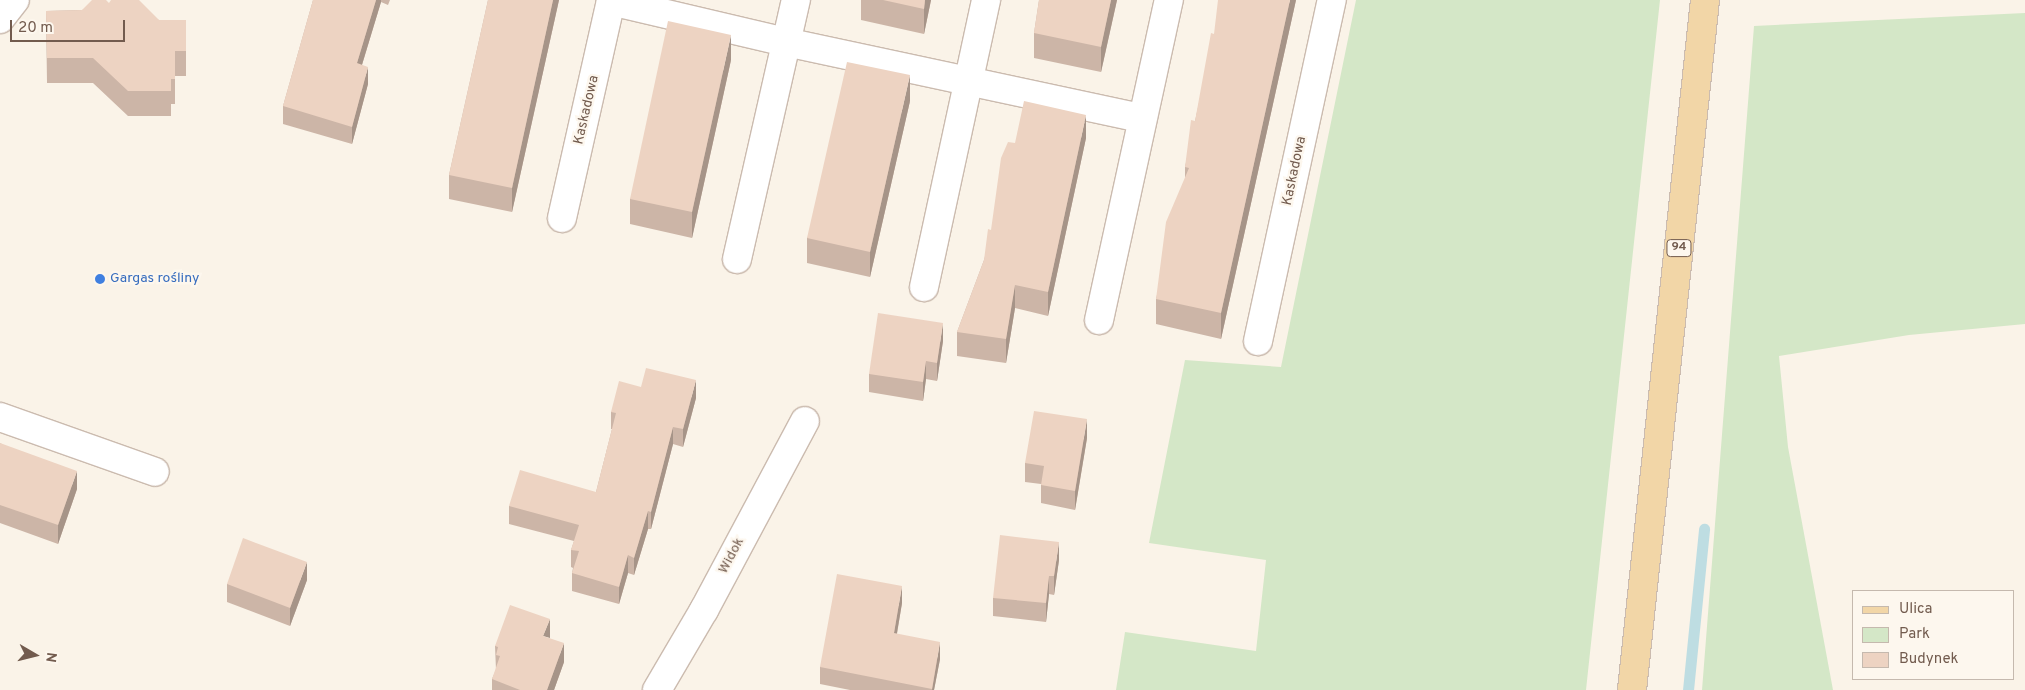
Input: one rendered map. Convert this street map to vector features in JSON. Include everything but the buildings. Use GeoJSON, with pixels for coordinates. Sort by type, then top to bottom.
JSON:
{"type":"FeatureCollection","features":[{"type":"Feature","properties":{"kind":"main road","name":"94"},"geometry":{"type":"LineString","coordinates":[[1632,690],[1704,0]]}},
{"type":"Feature","properties":{"kind":"street"},"geometry":{"type":"LineString","coordinates":[[0,18],[15,0]]}},
{"type":"Feature","properties":{"kind":"street"},"geometry":{"type":"LineString","coordinates":[[737,258],[796,0]]}},
{"type":"Feature","properties":{"kind":"street"},"geometry":{"type":"LineString","coordinates":[[924,287],[986,0]]}},
{"type":"Feature","properties":{"kind":"street"},"geometry":{"type":"LineString","coordinates":[[1100,320],[1168,0]]}},
{"type":"Feature","properties":{"kind":"street","name":"Kaskadowa"},"geometry":{"type":"LineString","coordinates":[[1258,341],[1332,0]]}},
{"type":"Feature","properties":{"kind":"street","name":"Kaskadowa"},"geometry":{"type":"LineString","coordinates":[[562,218],[611,1],[786,42],[1142,118]]}},
{"type":"Feature","properties":{"kind":"street"},"geometry":{"type":"LineString","coordinates":[[0,417],[155,472]]}},
{"type":"Feature","properties":{"kind":"street","name":"Widok"},"geometry":{"type":"LineString","coordinates":[[658,690],[704,610],[804,421]]}},
{"type":"Feature","properties":{"kind":"green space"},"geometry":{"type":"Polygon","coordinates":[[[1356,0],[1660,0],[1586,690],[1116,690],[1125,632],[1256,651],[1266,560],[1149,543],[1185,360],[1281,367],[1356,0]]]}},
{"type":"Feature","properties":{"kind":"green space"},"geometry":{"type":"Polygon","coordinates":[[[2025,13],[2025,324],[1909,335],[1779,356],[1788,447],[1833,690],[1702,690],[1754,26],[2025,13]]]}},
{"type":"Feature","properties":{"kind":"waterway"},"geometry":{"type":"LineString","coordinates":[[1688,690],[1704,529]]}},
{"type":"Feature","properties":{"kind":"place","name":"Gargas rośliny"},"geometry":{"type":"Point","coordinates":[100,279]}}]}
